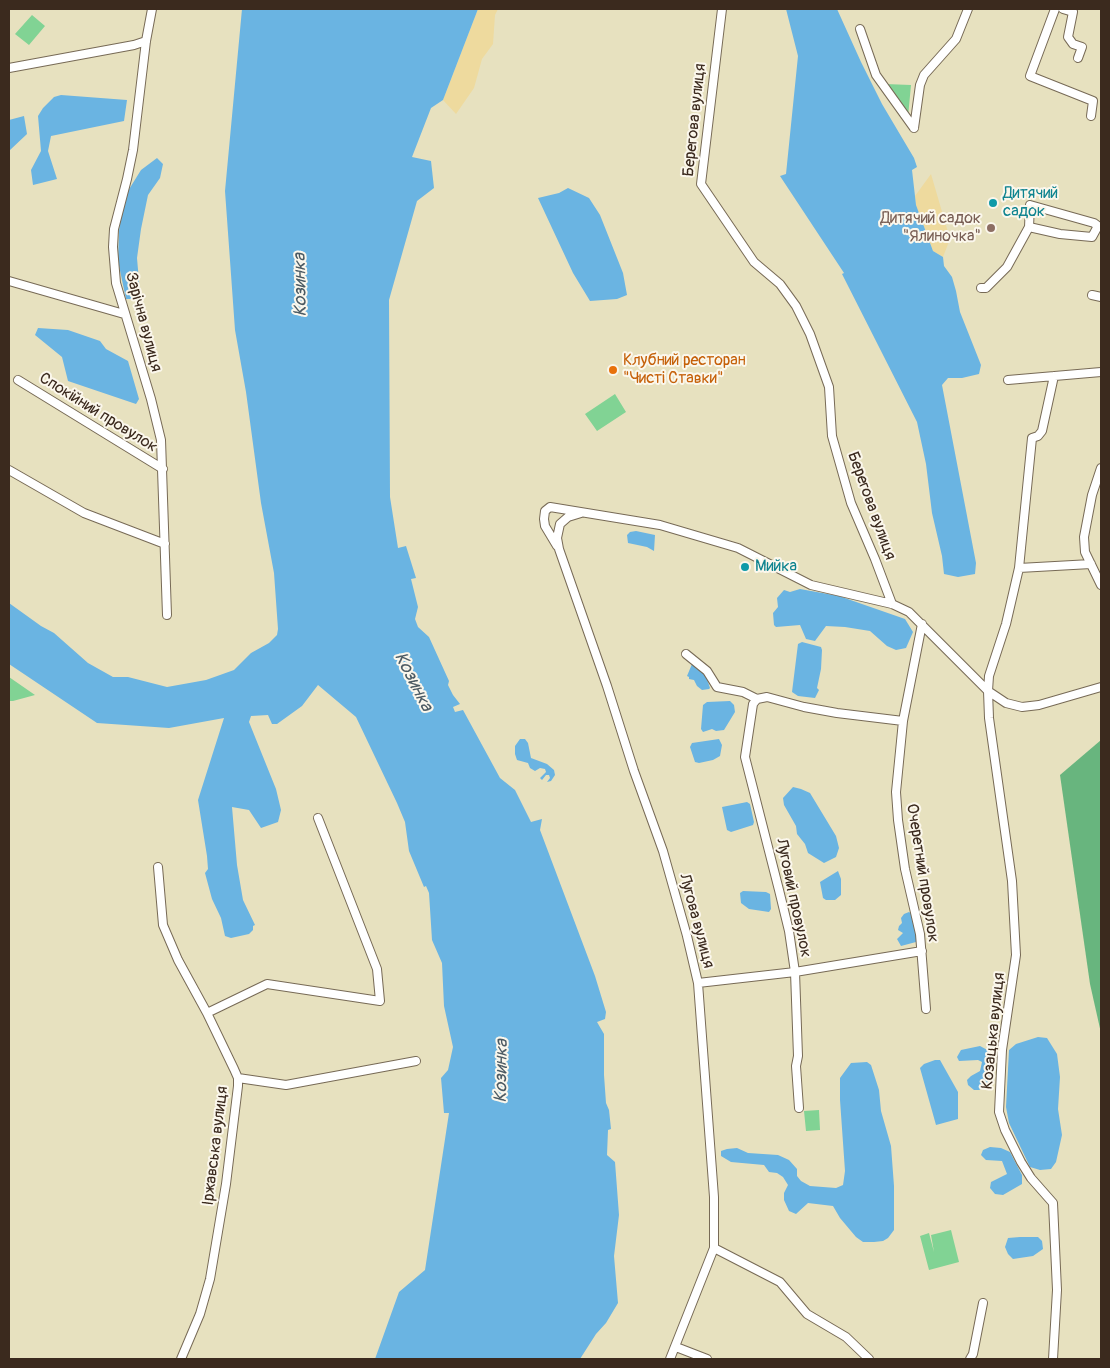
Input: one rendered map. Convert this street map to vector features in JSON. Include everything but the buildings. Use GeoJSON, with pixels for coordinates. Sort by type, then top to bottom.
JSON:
{"type":"FeatureCollection","features":[{"type":"Feature","properties":{"kind":"street","name":"Зарічна вулиця"},"geometry":{"type":"LineString","coordinates":[[152,9],[132,150],[113,238],[113,260],[116,283],[124,314],[161,440],[166,614]]}},
{"type":"Feature","properties":{"kind":"street","name":"Берегова вулиця"},"geometry":{"type":"LineString","coordinates":[[722,9],[701,184],[754,262],[780,284],[796,306],[810,334],[829,386],[832,436],[851,503],[892,604]]}},
{"type":"Feature","properties":{"kind":"street"},"geometry":{"type":"LineString","coordinates":[[860,29],[876,75],[914,128],[920,85],[924,75],[956,39],[968,9]]}},
{"type":"Feature","properties":{"kind":"street"},"geometry":{"type":"LineString","coordinates":[[1056,9],[1030,76],[1101,104]]}},
{"type":"Feature","properties":{"kind":"street"},"geometry":{"type":"LineString","coordinates":[[1063,9],[1073,12],[1068,37],[1073,44],[1082,47],[1078,58]]}},
{"type":"Feature","properties":{"kind":"street"},"geometry":{"type":"LineString","coordinates":[[9,68],[134,45],[146,41]]}},
{"type":"Feature","properties":{"kind":"street"},"geometry":{"type":"LineString","coordinates":[[1091,116],[1093,101]]}},
{"type":"Feature","properties":{"kind":"street"},"geometry":{"type":"LineString","coordinates":[[981,288],[986,288],[1007,267],[1029,227],[1030,205],[1100,226],[1092,237],[1060,234],[1029,227]]}},
{"type":"Feature","properties":{"kind":"street"},"geometry":{"type":"LineString","coordinates":[[9,282],[124,314]]}},
{"type":"Feature","properties":{"kind":"street"},"geometry":{"type":"LineString","coordinates":[[1092,295],[1101,297]]}},
{"type":"Feature","properties":{"kind":"street"},"geometry":{"type":"LineString","coordinates":[[1008,380],[1101,372]]}},
{"type":"Feature","properties":{"kind":"street","name":"Козацька вулиця"},"geometry":{"type":"LineString","coordinates":[[1053,1359],[1057,1290],[1053,1203],[1031,1178],[1021,1162],[1005,1130],[999,1112],[1002,1050],[1016,954],[1016,937],[1012,881],[989,718],[988,691],[989,676],[1006,624],[1019,568],[1032,438],[1038,436],[1042,431],[1054,376]]}},
{"type":"Feature","properties":{"kind":"street","name":"Спокійний провулок"},"geometry":{"type":"LineString","coordinates":[[18,380],[163,469]]}},
{"type":"Feature","properties":{"kind":"street"},"geometry":{"type":"LineString","coordinates":[[1101,468],[1092,495],[1084,538],[1085,552],[1101,585]]}},
{"type":"Feature","properties":{"kind":"street"},"geometry":{"type":"LineString","coordinates":[[9,470],[84,513],[165,544]]}},
{"type":"Feature","properties":{"kind":"street"},"geometry":{"type":"LineString","coordinates":[[559,549],[545,526],[545,511],[553,508],[660,525],[738,548],[811,585],[892,604],[909,612],[988,691],[1006,703],[1022,706],[1039,705],[1101,687]]}},
{"type":"Feature","properties":{"kind":"street","name":"Лугова вулиця"},"geometry":{"type":"LineString","coordinates":[[581,513],[568,517],[560,524],[557,538],[559,549],[662,850],[687,936],[698,983],[714,1198],[714,1248],[670,1359]]}},
{"type":"Feature","properties":{"kind":"street"},"geometry":{"type":"LineString","coordinates":[[1019,568],[1091,564]]}},
{"type":"Feature","properties":{"kind":"street","name":"Очеретний провулок"},"geometry":{"type":"LineString","coordinates":[[922,624],[903,721],[896,792],[905,869],[922,951],[926,1009]]}},
{"type":"Feature","properties":{"kind":"street"},"geometry":{"type":"LineString","coordinates":[[686,654],[707,672],[717,687],[744,692],[757,699],[767,697],[804,707],[903,721]]}},
{"type":"Feature","properties":{"kind":"street","name":"Луговий провулок"},"geometry":{"type":"LineString","coordinates":[[757,699],[752,704],[745,757],[789,931],[795,972],[798,1056],[796,1066],[799,1108]]}},
{"type":"Feature","properties":{"kind":"street"},"geometry":{"type":"LineString","coordinates":[[206,1013],[267,984],[380,1001],[377,970],[318,818]]}},
{"type":"Feature","properties":{"kind":"street","name":"Іржавська вулиця"},"geometry":{"type":"LineString","coordinates":[[158,867],[163,925],[178,960],[238,1078],[226,1184],[210,1279],[200,1314],[181,1359]]}},
{"type":"Feature","properties":{"kind":"street"},"geometry":{"type":"LineString","coordinates":[[698,983],[795,972],[922,951]]}},
{"type":"Feature","properties":{"kind":"street"},"geometry":{"type":"LineString","coordinates":[[238,1078],[286,1085],[416,1061]]}},
{"type":"Feature","properties":{"kind":"street"},"geometry":{"type":"LineString","coordinates":[[714,1248],[780,1282],[807,1314],[846,1337],[869,1359]]}},
{"type":"Feature","properties":{"kind":"street"},"geometry":{"type":"LineString","coordinates":[[970,1359],[973,1354],[983,1303]]}},
{"type":"Feature","properties":{"kind":"street"},"geometry":{"type":"LineString","coordinates":[[676,1347],[707,1359]]}},
{"type":"Feature","properties":{"kind":"green space"},"geometry":{"type":"Polygon","coordinates":[[[32,15],[45,26],[29,45],[15,34],[32,15]]]}},
{"type":"Feature","properties":{"kind":"green space"},"geometry":{"type":"Polygon","coordinates":[[[885,84],[911,85],[908,117],[885,84]]]}},
{"type":"Feature","properties":{"kind":"green space"},"geometry":{"type":"Polygon","coordinates":[[[615,394],[626,412],[597,431],[585,414],[615,394]]]}},
{"type":"Feature","properties":{"kind":"green space"},"geometry":{"type":"Polygon","coordinates":[[[9,677],[35,695],[9,701],[9,677]]]}},
{"type":"Feature","properties":{"kind":"green space"},"geometry":{"type":"Polygon","coordinates":[[[1101,740],[1101,1033],[1090,984],[1060,775],[1101,740]]]}},
{"type":"Feature","properties":{"kind":"green space"},"geometry":{"type":"Polygon","coordinates":[[[819,1110],[820,1130],[806,1131],[804,1111],[819,1110]]]}},
{"type":"Feature","properties":{"kind":"green space"},"geometry":{"type":"Polygon","coordinates":[[[951,1230],[959,1262],[929,1270],[920,1236],[929,1233],[934,1252],[931,1235],[951,1230]]]}},
{"type":"Feature","properties":{"kind":"sand"},"geometry":{"type":"Polygon","coordinates":[[[478,9],[498,9],[495,15],[493,44],[482,59],[474,88],[456,114],[443,100],[478,9]]]}},
{"type":"Feature","properties":{"kind":"sand"},"geometry":{"type":"Polygon","coordinates":[[[931,174],[950,239],[943,257],[933,251],[916,205],[915,196],[931,174]]]}},
{"type":"Feature","properties":{"kind":"water","name":"Козинка"},"geometry":{"type":"Polygon","coordinates":[[[242,9],[478,9],[443,100],[431,108],[412,157],[431,161],[434,188],[417,201],[389,300],[390,497],[398,548],[406,546],[416,578],[411,579],[418,607],[415,619],[418,627],[429,637],[449,681],[448,685],[460,704],[453,707],[455,712],[463,710],[500,778],[515,790],[531,822],[542,819],[540,830],[595,976],[606,1012],[605,1019],[597,1022],[604,1034],[606,1103],[609,1110],[611,1129],[608,1130],[607,1155],[615,1162],[619,1215],[614,1256],[618,1303],[580,1359],[375,1359],[399,1292],[425,1270],[449,1113],[444,1113],[441,1078],[448,1070],[453,1047],[444,1006],[442,963],[432,940],[429,893],[426,886],[424,887],[409,851],[405,822],[356,717],[318,685],[302,706],[277,724],[272,724],[268,715],[251,716],[249,722],[276,789],[281,810],[278,822],[261,828],[249,810],[232,807],[237,865],[243,900],[255,925],[249,934],[231,938],[225,936],[221,918],[212,899],[205,873],[208,869],[207,856],[198,800],[224,718],[169,728],[97,723],[9,664],[9,603],[54,633],[88,663],[113,677],[128,677],[167,687],[206,680],[234,670],[251,653],[269,643],[277,635],[274,573],[261,503],[246,392],[235,330],[225,191],[242,9]]]}},
{"type":"Feature","properties":{"kind":"water"},"geometry":{"type":"Polygon","coordinates":[[[786,9],[837,9],[882,104],[914,158],[917,167],[912,170],[916,205],[933,251],[943,257],[944,266],[952,277],[960,312],[981,365],[979,374],[962,378],[948,378],[942,385],[976,563],[975,574],[958,577],[944,574],[942,556],[932,513],[926,464],[917,422],[842,274],[844,273],[780,176],[786,174],[798,56],[786,9]]]}},
{"type":"Feature","properties":{"kind":"water"},"geometry":{"type":"Polygon","coordinates":[[[61,95],[127,100],[124,121],[51,136],[48,151],[57,179],[33,185],[31,170],[41,151],[38,116],[54,97],[61,95]]]}},
{"type":"Feature","properties":{"kind":"water"},"geometry":{"type":"Polygon","coordinates":[[[24,116],[27,134],[9,151],[9,120],[24,116]]]}},
{"type":"Feature","properties":{"kind":"water"},"geometry":{"type":"Polygon","coordinates":[[[157,158],[163,164],[160,178],[148,195],[137,258],[140,293],[137,299],[126,299],[118,261],[123,199],[141,170],[157,158]]]}},
{"type":"Feature","properties":{"kind":"water"},"geometry":{"type":"Polygon","coordinates":[[[568,188],[589,198],[600,215],[623,273],[627,295],[617,299],[590,301],[573,273],[538,198],[559,193],[568,188]]]}},
{"type":"Feature","properties":{"kind":"water"},"geometry":{"type":"Polygon","coordinates":[[[38,328],[68,330],[100,341],[106,349],[128,361],[139,399],[136,404],[68,381],[62,357],[35,335],[38,328]]]}},
{"type":"Feature","properties":{"kind":"water"},"geometry":{"type":"Polygon","coordinates":[[[636,531],[655,535],[654,551],[647,547],[628,543],[627,535],[630,532],[636,531]]]}},
{"type":"Feature","properties":{"kind":"water"},"geometry":{"type":"Polygon","coordinates":[[[800,589],[839,596],[905,619],[913,632],[906,648],[896,650],[887,646],[870,631],[826,626],[815,641],[806,639],[800,625],[776,627],[774,625],[773,613],[778,607],[777,598],[784,590],[790,592],[800,589]]]}},
{"type":"Feature","properties":{"kind":"water"},"geometry":{"type":"Polygon","coordinates":[[[802,642],[821,647],[822,650],[817,688],[819,690],[815,698],[798,696],[792,692],[798,644],[802,642]]]}},
{"type":"Feature","properties":{"kind":"water"},"geometry":{"type":"Polygon","coordinates":[[[692,664],[698,666],[706,676],[709,689],[702,690],[694,680],[689,679],[687,676],[692,664]]]}},
{"type":"Feature","properties":{"kind":"water"},"geometry":{"type":"Polygon","coordinates":[[[730,701],[734,705],[735,712],[724,730],[716,731],[712,729],[703,732],[701,729],[703,705],[707,702],[730,701]]]}},
{"type":"Feature","properties":{"kind":"water"},"geometry":{"type":"Polygon","coordinates":[[[520,739],[525,739],[528,743],[531,758],[547,764],[554,770],[555,775],[551,781],[547,782],[550,778],[549,775],[546,775],[542,780],[540,778],[546,772],[545,769],[540,768],[535,771],[530,768],[528,763],[517,760],[515,746],[520,739]]]}},
{"type":"Feature","properties":{"kind":"water"},"geometry":{"type":"Polygon","coordinates":[[[719,739],[722,745],[720,756],[713,760],[695,762],[690,747],[692,743],[719,739]]]}},
{"type":"Feature","properties":{"kind":"water"},"geometry":{"type":"Polygon","coordinates":[[[793,787],[810,793],[836,836],[839,848],[836,857],[824,863],[808,853],[784,805],[783,798],[793,787]]]}},
{"type":"Feature","properties":{"kind":"water"},"geometry":{"type":"Polygon","coordinates":[[[747,802],[750,804],[753,825],[731,832],[727,830],[722,807],[747,802]]]}},
{"type":"Feature","properties":{"kind":"water"},"geometry":{"type":"Polygon","coordinates":[[[838,871],[841,879],[841,895],[835,900],[826,900],[823,898],[820,882],[838,871]]]}},
{"type":"Feature","properties":{"kind":"water"},"geometry":{"type":"Polygon","coordinates":[[[743,891],[766,892],[770,894],[771,909],[769,912],[749,909],[741,903],[740,893],[743,891]]]}},
{"type":"Feature","properties":{"kind":"water"},"geometry":{"type":"Polygon","coordinates":[[[909,912],[912,914],[917,940],[916,942],[901,946],[897,939],[903,933],[898,930],[902,923],[901,918],[909,912]]]}},
{"type":"Feature","properties":{"kind":"water"},"geometry":{"type":"Polygon","coordinates":[[[1038,1037],[1047,1038],[1057,1054],[1060,1077],[1058,1109],[1062,1135],[1056,1162],[1051,1169],[1040,1170],[1030,1167],[1009,1123],[1006,1107],[1009,1050],[1016,1044],[1038,1037]]]}},
{"type":"Feature","properties":{"kind":"water"},"geometry":{"type":"Polygon","coordinates":[[[980,1046],[993,1053],[994,1081],[989,1087],[986,1086],[979,1090],[974,1090],[968,1085],[967,1080],[980,1071],[982,1062],[978,1060],[959,1061],[957,1057],[961,1050],[980,1046]]]}},
{"type":"Feature","properties":{"kind":"water"},"geometry":{"type":"Polygon","coordinates":[[[940,1060],[958,1092],[958,1119],[936,1125],[920,1068],[924,1064],[940,1060]]]}},
{"type":"Feature","properties":{"kind":"water"},"geometry":{"type":"Polygon","coordinates":[[[867,1062],[871,1065],[879,1090],[881,1111],[891,1146],[894,1186],[894,1230],[883,1241],[874,1242],[863,1242],[856,1237],[840,1218],[833,1206],[808,1203],[796,1214],[789,1211],[784,1200],[784,1193],[788,1185],[783,1177],[777,1173],[769,1172],[764,1165],[731,1162],[721,1156],[721,1151],[737,1148],[748,1153],[778,1155],[789,1160],[797,1169],[797,1176],[801,1181],[810,1186],[836,1188],[843,1185],[845,1171],[840,1078],[851,1063],[867,1062]]]}},
{"type":"Feature","properties":{"kind":"water"},"geometry":{"type":"Polygon","coordinates":[[[990,1147],[1001,1148],[1010,1152],[1022,1175],[1022,1184],[1003,1195],[995,1194],[990,1188],[991,1182],[1007,1174],[1002,1161],[986,1160],[981,1155],[983,1150],[990,1147]]]}},
{"type":"Feature","properties":{"kind":"water"},"geometry":{"type":"Polygon","coordinates":[[[1038,1237],[1042,1241],[1043,1249],[1033,1256],[1013,1259],[1005,1247],[1008,1238],[1038,1237]]]}},
{"type":"Feature","properties":{"kind":"place","name":"Дитячий садок"},"geometry":{"type":"Point","coordinates":[993,203]}},
{"type":"Feature","properties":{"kind":"place","name":"Дитячий садок \"Ялиночка\""},"geometry":{"type":"Point","coordinates":[991,228]}},
{"type":"Feature","properties":{"kind":"place","name":"Клубний ресторан \"Чисті Ставки\""},"geometry":{"type":"Point","coordinates":[613,370]}},
{"type":"Feature","properties":{"kind":"place","name":"Мийка"},"geometry":{"type":"Point","coordinates":[745,567]}}]}
